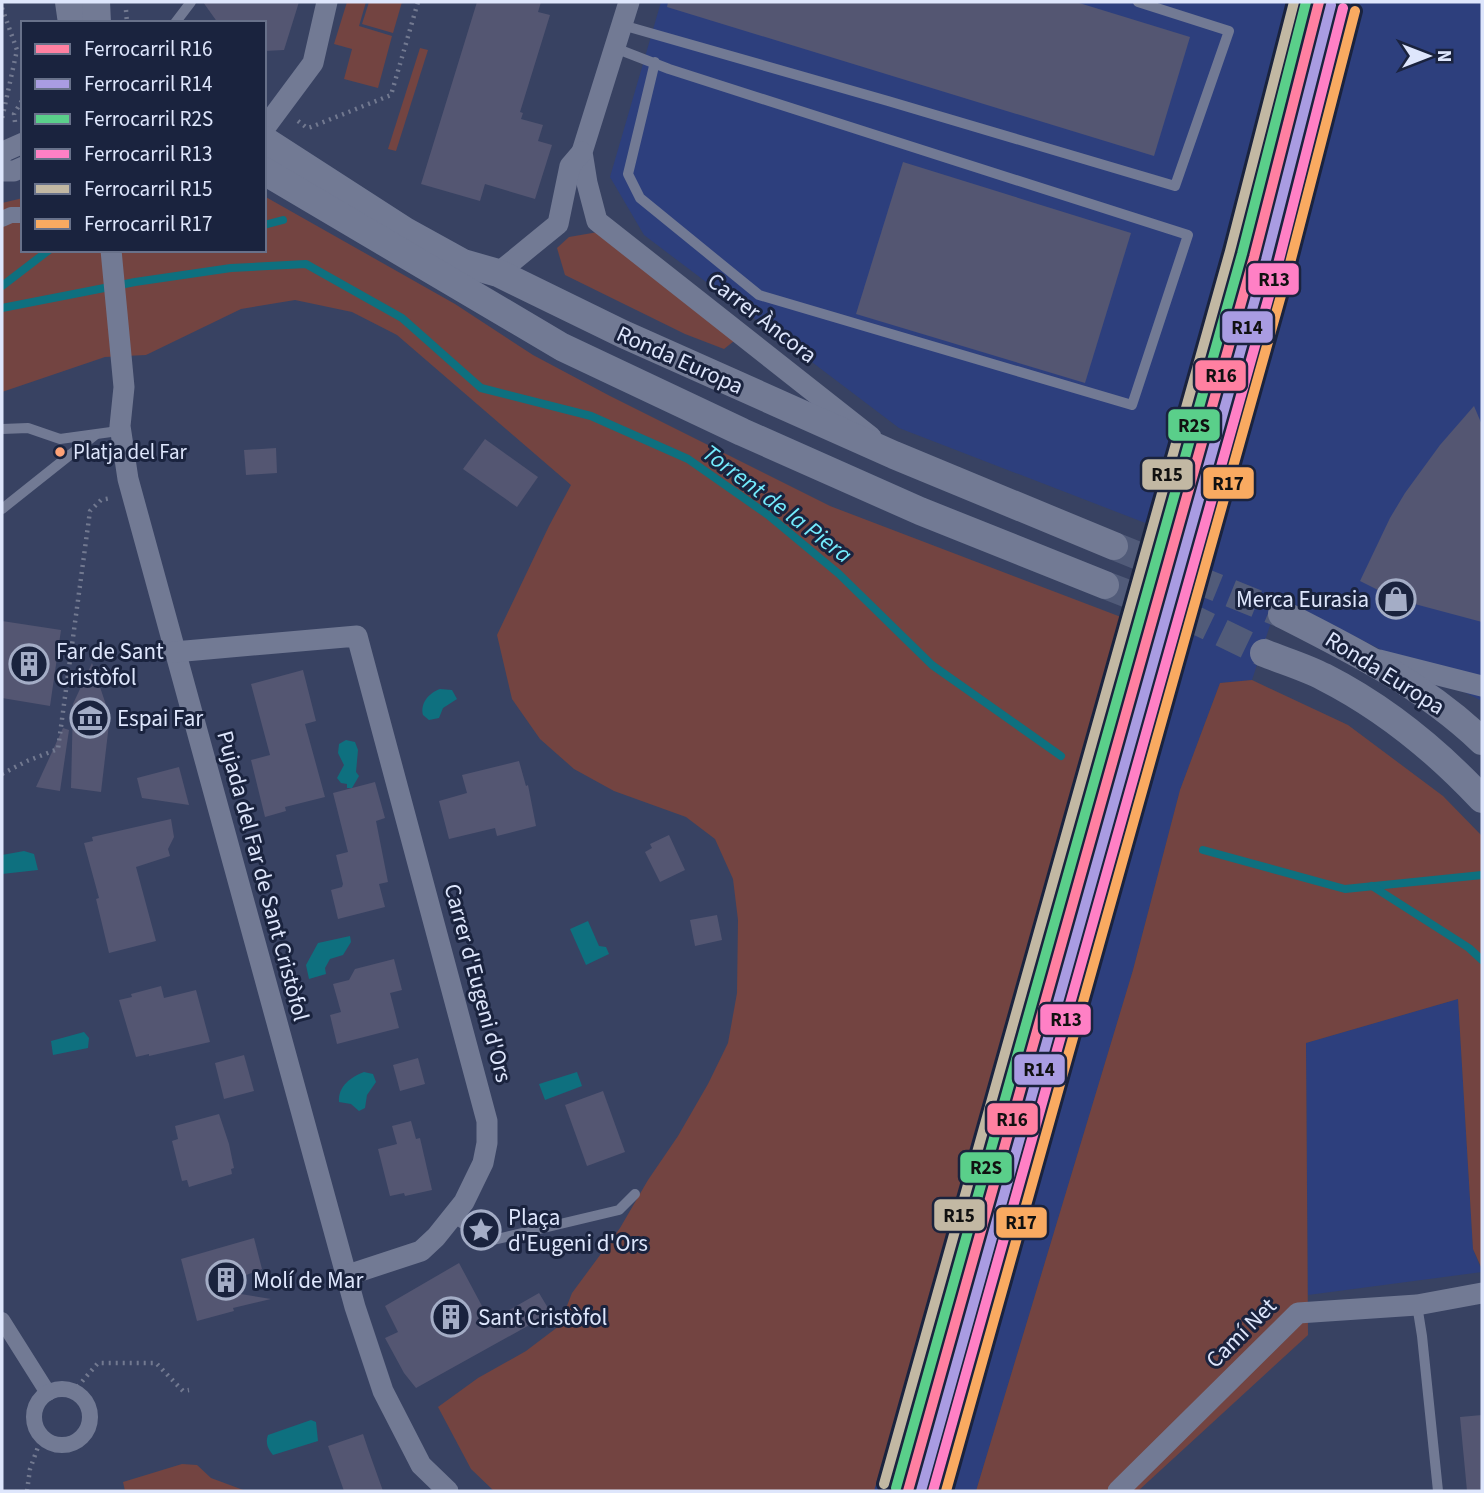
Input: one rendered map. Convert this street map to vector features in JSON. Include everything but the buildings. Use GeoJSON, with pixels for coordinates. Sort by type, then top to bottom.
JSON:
{"type":"FeatureCollection","features":[{"type":"Feature","properties":{"kind":"street"},"geometry":{"type":"LineString","coordinates":[[69,2],[72,21]]}},
{"type":"Feature","properties":{"kind":"street"},"geometry":{"type":"LineString","coordinates":[[96,2],[97,21]]}},
{"type":"Feature","properties":{"kind":"street"},"geometry":{"type":"LineString","coordinates":[[266,126],[313,63],[327,2]]}},
{"type":"Feature","properties":{"kind":"street"},"geometry":{"type":"LineString","coordinates":[[558,224],[570,166],[582,152],[629,2]]}},
{"type":"Feature","properties":{"kind":"street","name":"Ronda Europa"},"geometry":{"type":"LineString","coordinates":[[266,141],[405,231],[463,263],[498,273],[623,334],[894,456],[1114,546]]}},
{"type":"Feature","properties":{"kind":"street"},"geometry":{"type":"LineString","coordinates":[[2,155],[21,144]]}},
{"type":"Feature","properties":{"kind":"street"},"geometry":{"type":"LineString","coordinates":[[498,273],[558,224],[597,221],[582,152]]}},
{"type":"Feature","properties":{"kind":"street"},"geometry":{"type":"LineString","coordinates":[[2,171],[21,168]]}},
{"type":"Feature","properties":{"kind":"street","name":"Ronda Europa"},"geometry":{"type":"LineString","coordinates":[[266,172],[562,347],[742,432],[920,511],[1105,584]]}},
{"type":"Feature","properties":{"kind":"street"},"geometry":{"type":"LineString","coordinates":[[2,219],[21,215]]}},
{"type":"Feature","properties":{"kind":"street","name":"Carrer Àncora"},"geometry":{"type":"LineString","coordinates":[[597,221],[894,456]]}},
{"type":"Feature","properties":{"kind":"street","name":"Pujada del Far de Sant Cristòfol"},"geometry":{"type":"LineString","coordinates":[[111,252],[124,387],[120,426],[128,479],[174,652],[345,1276],[383,1391],[421,1465],[448,1491]]}},
{"type":"Feature","properties":{"kind":"street","name":"Ronda Europa"},"geometry":{"type":"LineString","coordinates":[[1282,614],[1365,656],[1415,686],[1482,741]]}},
{"type":"Feature","properties":{"kind":"street","name":"Carrer d'Eugeni d'Ors"},"geometry":{"type":"LineString","coordinates":[[174,652],[357,636],[487,1121],[487,1143],[483,1163],[464,1202],[436,1237],[421,1251],[345,1276]]}},
{"type":"Feature","properties":{"kind":"street","name":"Ronda Europa"},"geometry":{"type":"LineString","coordinates":[[1264,653],[1323,677],[1387,715],[1482,799]]}},
{"type":"Feature","properties":{"kind":"street"},"geometry":{"type":"LineString","coordinates":[[1365,656],[1482,686]]}},
{"type":"Feature","properties":{"kind":"street","name":"Camí Net"},"geometry":{"type":"LineString","coordinates":[[1118,1491],[1298,1313],[1417,1305],[1482,1293]]}},
{"type":"Feature","properties":{"kind":"street"},"geometry":{"type":"LineString","coordinates":[[2,1320],[48,1393]]}},
{"type":"Feature","properties":{"kind":"street"},"geometry":{"type":"LineString","coordinates":[[65,1389],[73,1392],[83,1400],[89,1411],[89,1424],[83,1436],[72,1443],[59,1445],[41,1436],[35,1413],[39,1401],[48,1393],[65,1389]]}},
{"type":"Feature","properties":{"kind":"lane"},"geometry":{"type":"LineString","coordinates":[[177,21],[191,2]]}},
{"type":"Feature","properties":{"kind":"lane"},"geometry":{"type":"LineString","coordinates":[[622,24],[1175,186],[1229,31],[1139,2]]}},
{"type":"Feature","properties":{"kind":"lane"},"geometry":{"type":"LineString","coordinates":[[615,48],[655,62],[669,69],[1188,235],[1132,405],[759,295],[640,198],[628,174],[655,62]]}},
{"type":"Feature","properties":{"kind":"lane"},"geometry":{"type":"LineString","coordinates":[[2,429],[28,428],[60,439],[111,432],[120,426]]}},
{"type":"Feature","properties":{"kind":"lane"},"geometry":{"type":"LineString","coordinates":[[2,509],[97,434]]}},
{"type":"Feature","properties":{"kind":"lane"},"geometry":{"type":"LineString","coordinates":[[452,1216],[489,1241],[619,1210],[635,1194]]}},
{"type":"Feature","properties":{"kind":"lane"},"geometry":{"type":"LineString","coordinates":[[1417,1305],[1438,1491]]}},
{"type":"Feature","properties":{"kind":"path"},"geometry":{"type":"LineString","coordinates":[[307,128],[391,95],[418,2]]}},
{"type":"Feature","properties":{"kind":"path"},"geometry":{"type":"LineString","coordinates":[[2,8],[17,50],[2,119]]}},
{"type":"Feature","properties":{"kind":"path"},"geometry":{"type":"LineString","coordinates":[[14,114],[21,102]]}},
{"type":"Feature","properties":{"kind":"path"},"geometry":{"type":"LineString","coordinates":[[2,774],[58,749],[90,511],[101,500],[112,498]]}},
{"type":"Feature","properties":{"kind":"path"},"geometry":{"type":"LineString","coordinates":[[73,1392],[98,1363],[156,1363],[183,1391],[189,1390]]}},
{"type":"Feature","properties":{"kind":"path"},"geometry":{"type":"LineString","coordinates":[[27,1491],[30,1469],[41,1436]]}},
{"type":"Feature","properties":{"kind":"shaded area"},"geometry":{"type":"Polygon","coordinates":[[[347,2],[366,2],[359,26],[392,36],[378,88],[344,79],[352,49],[334,44],[347,2]]]}},
{"type":"Feature","properties":{"kind":"shaded area"},"geometry":{"type":"Polygon","coordinates":[[[369,2],[402,2],[393,33],[362,24],[369,2]]]}},
{"type":"Feature","properties":{"kind":"shaded area"},"geometry":{"type":"Polygon","coordinates":[[[661,2],[1482,2],[1482,701],[1279,598],[1252,680],[1220,683],[1180,790],[1133,970],[976,1491],[874,1491],[1094,735],[1121,617],[1148,524],[899,428],[644,235],[610,177],[661,2]]]}},
{"type":"Feature","properties":{"kind":"shaded area"},"geometry":{"type":"Polygon","coordinates":[[[420,48],[428,50],[396,151],[388,149],[420,48]]]}},
{"type":"Feature","properties":{"kind":"shaded area"},"geometry":{"type":"Polygon","coordinates":[[[266,197],[455,304],[533,355],[830,506],[1121,617],[1094,735],[874,1491],[494,1491],[471,1469],[438,1407],[478,1378],[526,1351],[559,1326],[572,1293],[620,1228],[678,1136],[728,1043],[737,993],[738,920],[733,879],[715,839],[686,817],[614,791],[574,769],[540,739],[512,699],[497,635],[571,485],[397,335],[352,312],[295,300],[241,309],[146,355],[105,357],[2,392],[2,203],[21,198],[21,252],[266,252],[266,197]]]}},
{"type":"Feature","properties":{"kind":"shaded area"},"geometry":{"type":"Polygon","coordinates":[[[598,232],[734,341],[724,349],[685,334],[565,275],[557,248],[569,237],[598,232]]]}},
{"type":"Feature","properties":{"kind":"shaded area"},"geometry":{"type":"Polygon","coordinates":[[[1252,680],[1348,725],[1443,796],[1482,836],[1482,1269],[1473,1249],[1458,999],[1306,1043],[1308,1335],[1138,1491],[976,1491],[1133,970],[1180,790],[1220,683],[1252,680]]]}},
{"type":"Feature","properties":{"kind":"shaded area"},"geometry":{"type":"Polygon","coordinates":[[[440,689],[452,690],[457,699],[443,708],[439,718],[429,720],[423,715],[424,703],[432,693],[440,689]]]}},
{"type":"Feature","properties":{"kind":"shaded area"},"geometry":{"type":"Polygon","coordinates":[[[346,740],[355,742],[358,750],[356,772],[359,776],[352,788],[347,788],[347,784],[341,783],[337,778],[344,765],[338,753],[339,744],[346,740]]]}},
{"type":"Feature","properties":{"kind":"shaded area"},"geometry":{"type":"Polygon","coordinates":[[[24,851],[34,854],[38,870],[2,874],[2,855],[24,851]]]}},
{"type":"Feature","properties":{"kind":"shaded area"},"geometry":{"type":"Polygon","coordinates":[[[588,921],[599,946],[606,947],[609,954],[586,965],[570,929],[588,921]]]}},
{"type":"Feature","properties":{"kind":"shaded area"},"geometry":{"type":"Polygon","coordinates":[[[350,936],[351,942],[343,955],[330,959],[325,968],[326,974],[309,979],[306,965],[318,943],[350,936]]]}},
{"type":"Feature","properties":{"kind":"shaded area"},"geometry":{"type":"Polygon","coordinates":[[[1458,999],[1473,1249],[1482,1272],[1308,1295],[1306,1043],[1458,999]]]}},
{"type":"Feature","properties":{"kind":"shaded area"},"geometry":{"type":"Polygon","coordinates":[[[84,1032],[89,1038],[88,1048],[53,1055],[51,1041],[84,1032]]]}},
{"type":"Feature","properties":{"kind":"shaded area"},"geometry":{"type":"Polygon","coordinates":[[[364,1072],[373,1074],[376,1082],[367,1095],[365,1108],[359,1111],[351,1104],[339,1102],[339,1096],[346,1083],[364,1072]]]}},
{"type":"Feature","properties":{"kind":"shaded area"},"geometry":{"type":"Polygon","coordinates":[[[577,1072],[582,1086],[545,1100],[539,1084],[577,1072]]]}},
{"type":"Feature","properties":{"kind":"shaded area"},"geometry":{"type":"Polygon","coordinates":[[[311,1420],[316,1422],[318,1441],[273,1455],[268,1446],[268,1435],[311,1420]]]}},
{"type":"Feature","properties":{"kind":"shaded area"},"geometry":{"type":"Polygon","coordinates":[[[182,1464],[197,1465],[211,1478],[246,1491],[125,1491],[123,1482],[182,1464]]]}},
{"type":"Feature","properties":{"kind":"waterway"},"geometry":{"type":"LineString","coordinates":[[266,224],[283,220]]}},
{"type":"Feature","properties":{"kind":"waterway"},"geometry":{"type":"LineString","coordinates":[[2,286],[46,252]]}},
{"type":"Feature","properties":{"kind":"waterway","name":"Torrent de la Piera"},"geometry":{"type":"LineString","coordinates":[[2,308],[135,282],[231,268],[306,264],[402,318],[481,388],[591,416],[688,459],[768,515],[839,574],[932,665],[1061,756]]}},
{"type":"Feature","properties":{"kind":"waterway","name":"Torrent de la Piera"},"geometry":{"type":"LineString","coordinates":[[1203,850],[1345,889],[1482,875]]}},
{"type":"Feature","properties":{"kind":"waterway"},"geometry":{"type":"LineString","coordinates":[[1372,886],[1469,948],[1482,960]]}},
{"type":"Feature","properties":{"kind":"tunnel"},"geometry":{"type":"LineString","coordinates":[[1114,546],[1282,614]]}},
{"type":"Feature","properties":{"kind":"tunnel"},"geometry":{"type":"LineString","coordinates":[[1105,585],[1193,619],[1264,653]]}},
{"type":"Feature","properties":{"kind":"rail line","name":"R15"},"geometry":{"type":"LineString","coordinates":[[884,1484],[1230,251],[1294,2]]}},
{"type":"Feature","properties":{"kind":"rail line","name":"R2S"},"geometry":{"type":"LineString","coordinates":[[896,1488],[1242,254],[1306,2]]}},
{"type":"Feature","properties":{"kind":"rail line","name":"R16"},"geometry":{"type":"LineString","coordinates":[[908,1491],[1254,257],[1319,2]]}},
{"type":"Feature","properties":{"kind":"rail line","name":"R14"},"geometry":{"type":"LineString","coordinates":[[921,1491],[1266,260],[1331,5]]}},
{"type":"Feature","properties":{"kind":"rail line","name":"R13"},"geometry":{"type":"LineString","coordinates":[[933,1491],[1278,264],[1343,8]]}},
{"type":"Feature","properties":{"kind":"rail line","name":"R17"},"geometry":{"type":"LineString","coordinates":[[946,1491],[1289,267],[1355,11]]}},
{"type":"Feature","properties":{"kind":"place","name":"Platja del Far"},"geometry":{"type":"Point","coordinates":[60,452]}},
{"type":"Feature","properties":{"kind":"place","name":"Merca Eurasia"},"geometry":{"type":"Point","coordinates":[1396,599]}},
{"type":"Feature","properties":{"kind":"place","name":"Far de Sant Cristòfol"},"geometry":{"type":"Point","coordinates":[29,664]}},
{"type":"Feature","properties":{"kind":"place","name":"Espai Far"},"geometry":{"type":"Point","coordinates":[90,718]}},
{"type":"Feature","properties":{"kind":"place","name":"Plaça d'Eugeni d'Ors"},"geometry":{"type":"Point","coordinates":[481,1230]}},
{"type":"Feature","properties":{"kind":"place","name":"Molí de Mar"},"geometry":{"type":"Point","coordinates":[226,1280]}},
{"type":"Feature","properties":{"kind":"place","name":"Sant Cristòfol"},"geometry":{"type":"Point","coordinates":[451,1317]}}]}
